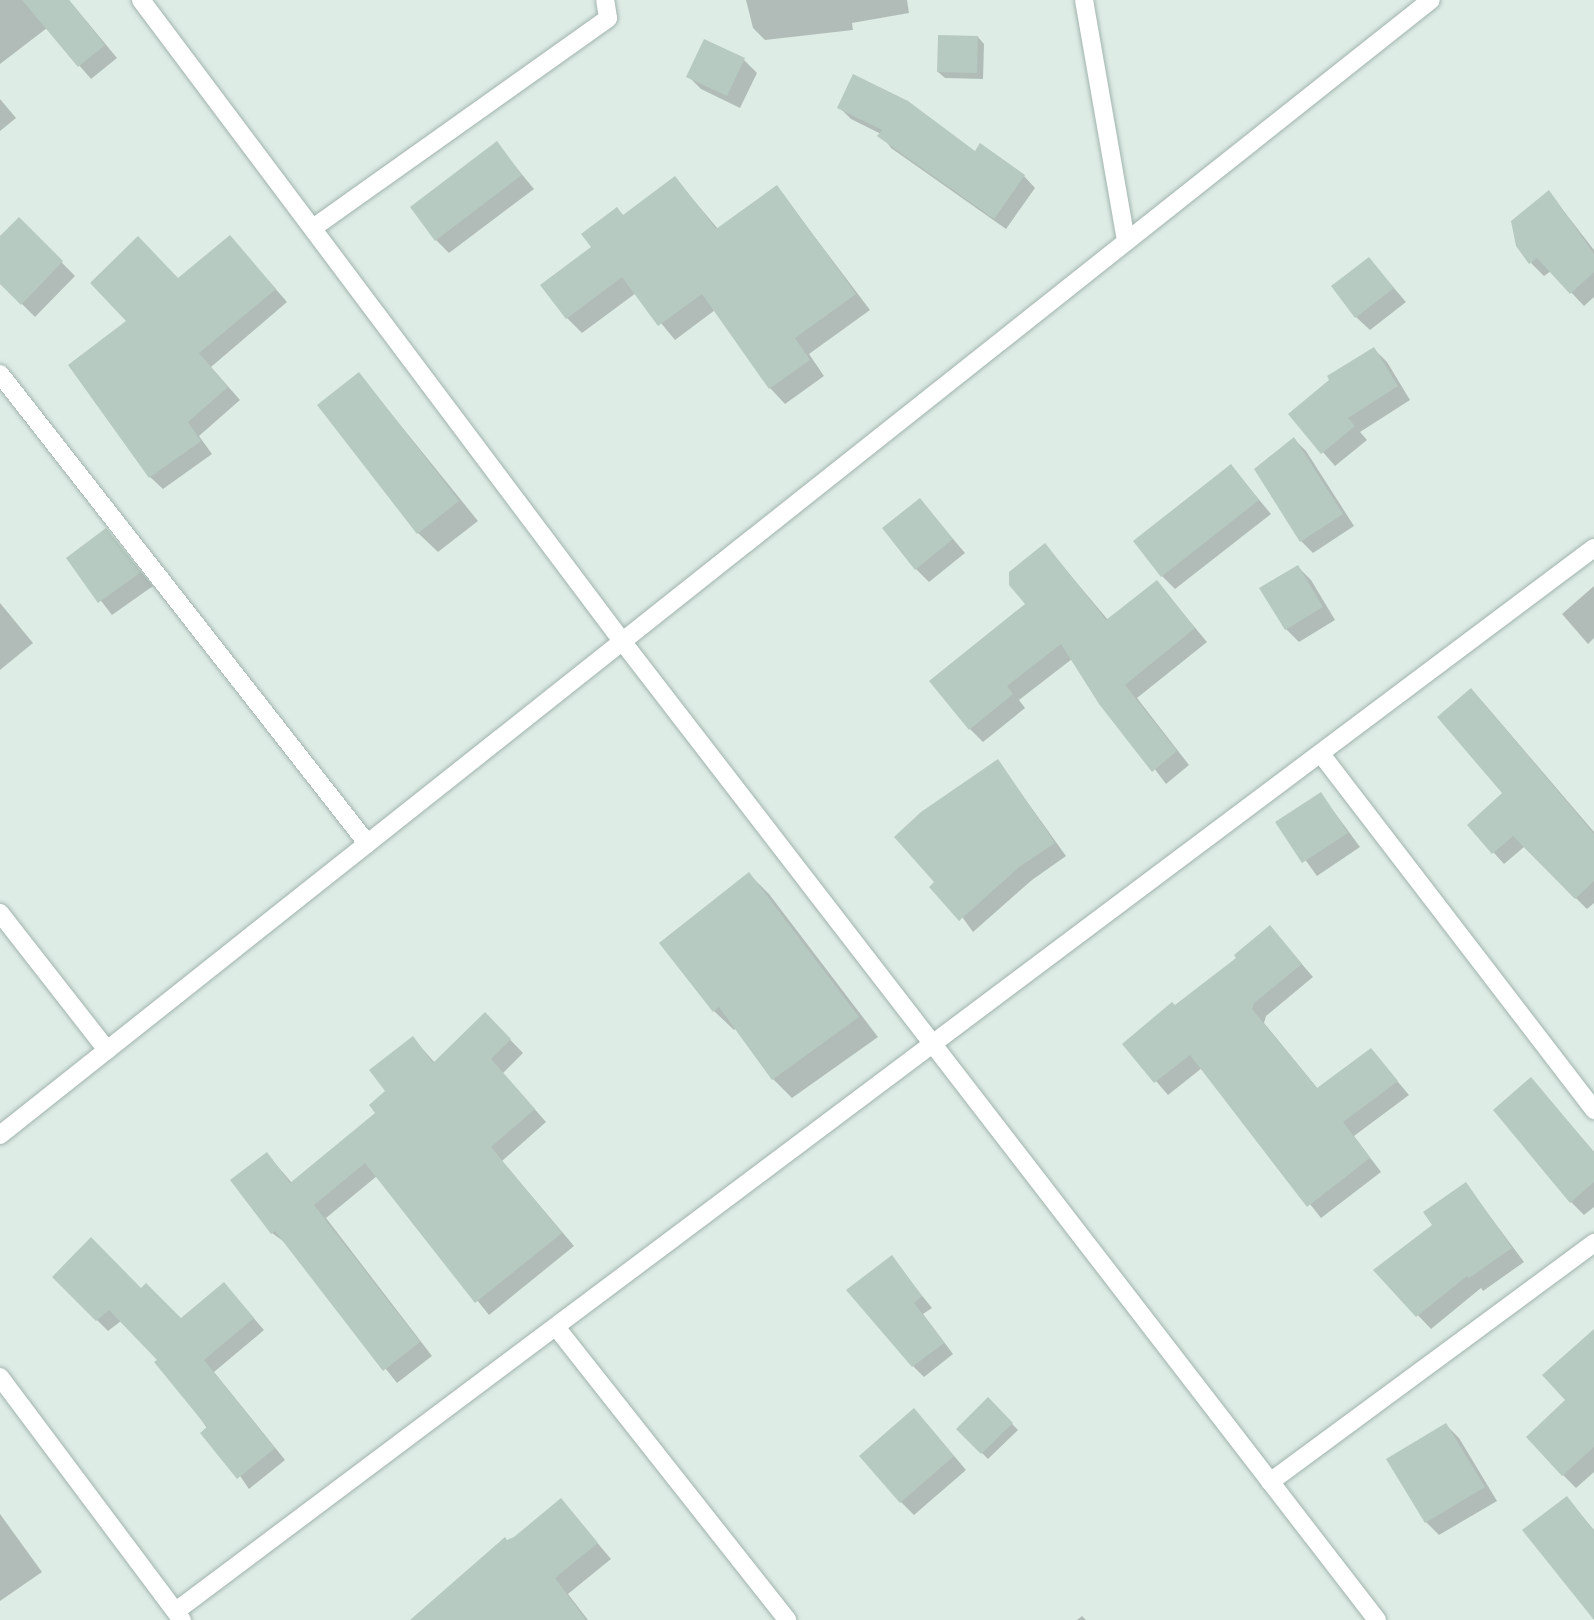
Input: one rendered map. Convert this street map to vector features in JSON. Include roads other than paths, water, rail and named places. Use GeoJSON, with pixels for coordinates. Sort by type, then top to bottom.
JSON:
{"type":"FeatureCollection","features":[{"type":"Feature","properties":{"kind":"street"},"geometry":{"type":"LineString","coordinates":[[141,0],[622,641],[1377,1620]]}},
{"type":"Feature","properties":{"kind":"street"},"geometry":{"type":"LineString","coordinates":[[313,228],[608,18],[605,0]]}},
{"type":"Feature","properties":{"kind":"street"},"geometry":{"type":"LineString","coordinates":[[1084,0],[1126,241]]}},
{"type":"Feature","properties":{"kind":"street"},"geometry":{"type":"LineString","coordinates":[[0,1134],[1431,0]]}},
{"type":"Feature","properties":{"kind":"street"},"geometry":{"type":"LineString","coordinates":[[0,374],[367,843]]}},
{"type":"Feature","properties":{"kind":"street"},"geometry":{"type":"LineString","coordinates":[[0,1377],[179,1616],[556,1327],[934,1046],[1594,548]]}},
{"type":"Feature","properties":{"kind":"street"},"geometry":{"type":"LineString","coordinates":[[1321,754],[1592,1104]]}},
{"type":"Feature","properties":{"kind":"street"},"geometry":{"type":"LineString","coordinates":[[0,913],[107,1050]]}},
{"type":"Feature","properties":{"kind":"street"},"geometry":{"type":"LineString","coordinates":[[1270,1482],[1594,1243]]}},
{"type":"Feature","properties":{"kind":"street"},"geometry":{"type":"LineString","coordinates":[[556,1327],[787,1620]]}}]}
